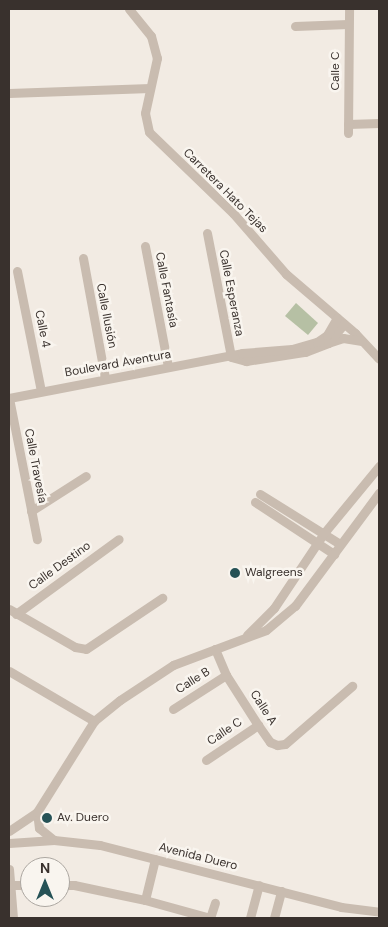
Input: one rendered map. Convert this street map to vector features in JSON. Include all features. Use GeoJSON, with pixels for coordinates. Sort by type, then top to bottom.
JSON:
{"type":"FeatureCollection","features":[{"type":"Feature","properties":{"kind":"street","name":"Carretera Hato Tejas"},"geometry":{"type":"LineString","coordinates":[[129,9],[151,36],[157,58],[145,113],[149,132],[234,213],[286,274],[344,324],[379,359]]}},
{"type":"Feature","properties":{"kind":"street","name":"Calle C"},"geometry":{"type":"LineString","coordinates":[[349,9],[348,128],[379,123]]}},
{"type":"Feature","properties":{"kind":"street"},"geometry":{"type":"LineString","coordinates":[[295,26],[348,24]]}},
{"type":"Feature","properties":{"kind":"street"},"geometry":{"type":"LineString","coordinates":[[9,93],[150,88]]}},
{"type":"Feature","properties":{"kind":"street","name":"Calle Esperanza"},"geometry":{"type":"LineString","coordinates":[[207,233],[231,357]]}},
{"type":"Feature","properties":{"kind":"street","name":"Calle Fantasía"},"geometry":{"type":"LineString","coordinates":[[145,246],[168,367]]}},
{"type":"Feature","properties":{"kind":"street","name":"Calle Ilusión"},"geometry":{"type":"LineString","coordinates":[[82,258],[106,378]]}},
{"type":"Feature","properties":{"kind":"street","name":"Calle 4"},"geometry":{"type":"LineString","coordinates":[[17,271],[41,391]]}},
{"type":"Feature","properties":{"kind":"street","name":"Boulevard Aventura"},"geometry":{"type":"LineString","coordinates":[[9,398],[106,378],[268,349],[303,347],[327,335],[337,318]]}},
{"type":"Feature","properties":{"kind":"street","name":"Boulevard Aventura"},"geometry":{"type":"LineString","coordinates":[[231,357],[246,361],[328,343],[344,324]]}},
{"type":"Feature","properties":{"kind":"street"},"geometry":{"type":"LineString","coordinates":[[328,343],[343,338],[362,341]]}},
{"type":"Feature","properties":{"kind":"street","name":"Calle Travesía"},"geometry":{"type":"LineString","coordinates":[[9,398],[37,539]]}},
{"type":"Feature","properties":{"kind":"street"},"geometry":{"type":"LineString","coordinates":[[236,641],[258,627],[274,608],[324,533],[379,466]]}},
{"type":"Feature","properties":{"kind":"street"},"geometry":{"type":"LineString","coordinates":[[31,511],[86,476]]}},
{"type":"Feature","properties":{"kind":"street"},"geometry":{"type":"LineString","coordinates":[[9,831],[37,812],[94,721],[173,665],[266,630],[295,606],[379,493]]}},
{"type":"Feature","properties":{"kind":"street"},"geometry":{"type":"LineString","coordinates":[[334,554],[258,498],[324,533],[340,544]]}},
{"type":"Feature","properties":{"kind":"street","name":"Calle Destino"},"geometry":{"type":"LineString","coordinates":[[12,611],[119,539]]}},
{"type":"Feature","properties":{"kind":"street"},"geometry":{"type":"LineString","coordinates":[[12,611],[75,647],[86,649],[162,598]]}},
{"type":"Feature","properties":{"kind":"street","name":"Calle A"},"geometry":{"type":"LineString","coordinates":[[215,649],[226,675],[270,742],[285,744],[352,686]]}},
{"type":"Feature","properties":{"kind":"street"},"geometry":{"type":"LineString","coordinates":[[9,671],[94,721]]}},
{"type":"Feature","properties":{"kind":"street","name":"Calle B"},"geometry":{"type":"LineString","coordinates":[[173,709],[226,675]]}},
{"type":"Feature","properties":{"kind":"street","name":"Calle C"},"geometry":{"type":"LineString","coordinates":[[206,760],[258,725]]}},
{"type":"Feature","properties":{"kind":"street"},"geometry":{"type":"LineString","coordinates":[[37,812],[38,828],[54,840]]}},
{"type":"Feature","properties":{"kind":"street","name":"Avenida Duero"},"geometry":{"type":"LineString","coordinates":[[9,843],[54,840],[100,845],[364,912],[379,912]]}},
{"type":"Feature","properties":{"kind":"street"},"geometry":{"type":"LineString","coordinates":[[145,900],[155,859]]}},
{"type":"Feature","properties":{"kind":"street"},"geometry":{"type":"LineString","coordinates":[[9,869],[12,885],[13,918]]}},
{"type":"Feature","properties":{"kind":"street"},"geometry":{"type":"LineString","coordinates":[[70,884],[145,900],[210,918],[215,904]]}},
{"type":"Feature","properties":{"kind":"street"},"geometry":{"type":"LineString","coordinates":[[12,885],[20,885]]}},
{"type":"Feature","properties":{"kind":"street"},"geometry":{"type":"LineString","coordinates":[[250,918],[259,885]]}},
{"type":"Feature","properties":{"kind":"street"},"geometry":{"type":"LineString","coordinates":[[274,918],[281,891]]}},
{"type":"Feature","properties":{"kind":"green space"},"geometry":{"type":"Polygon","coordinates":[[[296,303],[318,323],[308,335],[285,316],[296,303]]]}},
{"type":"Feature","properties":{"kind":"place","name":"Walgreens"},"geometry":{"type":"Point","coordinates":[235,573]}},
{"type":"Feature","properties":{"kind":"place","name":"Av. Duero"},"geometry":{"type":"Point","coordinates":[47,818]}}]}
